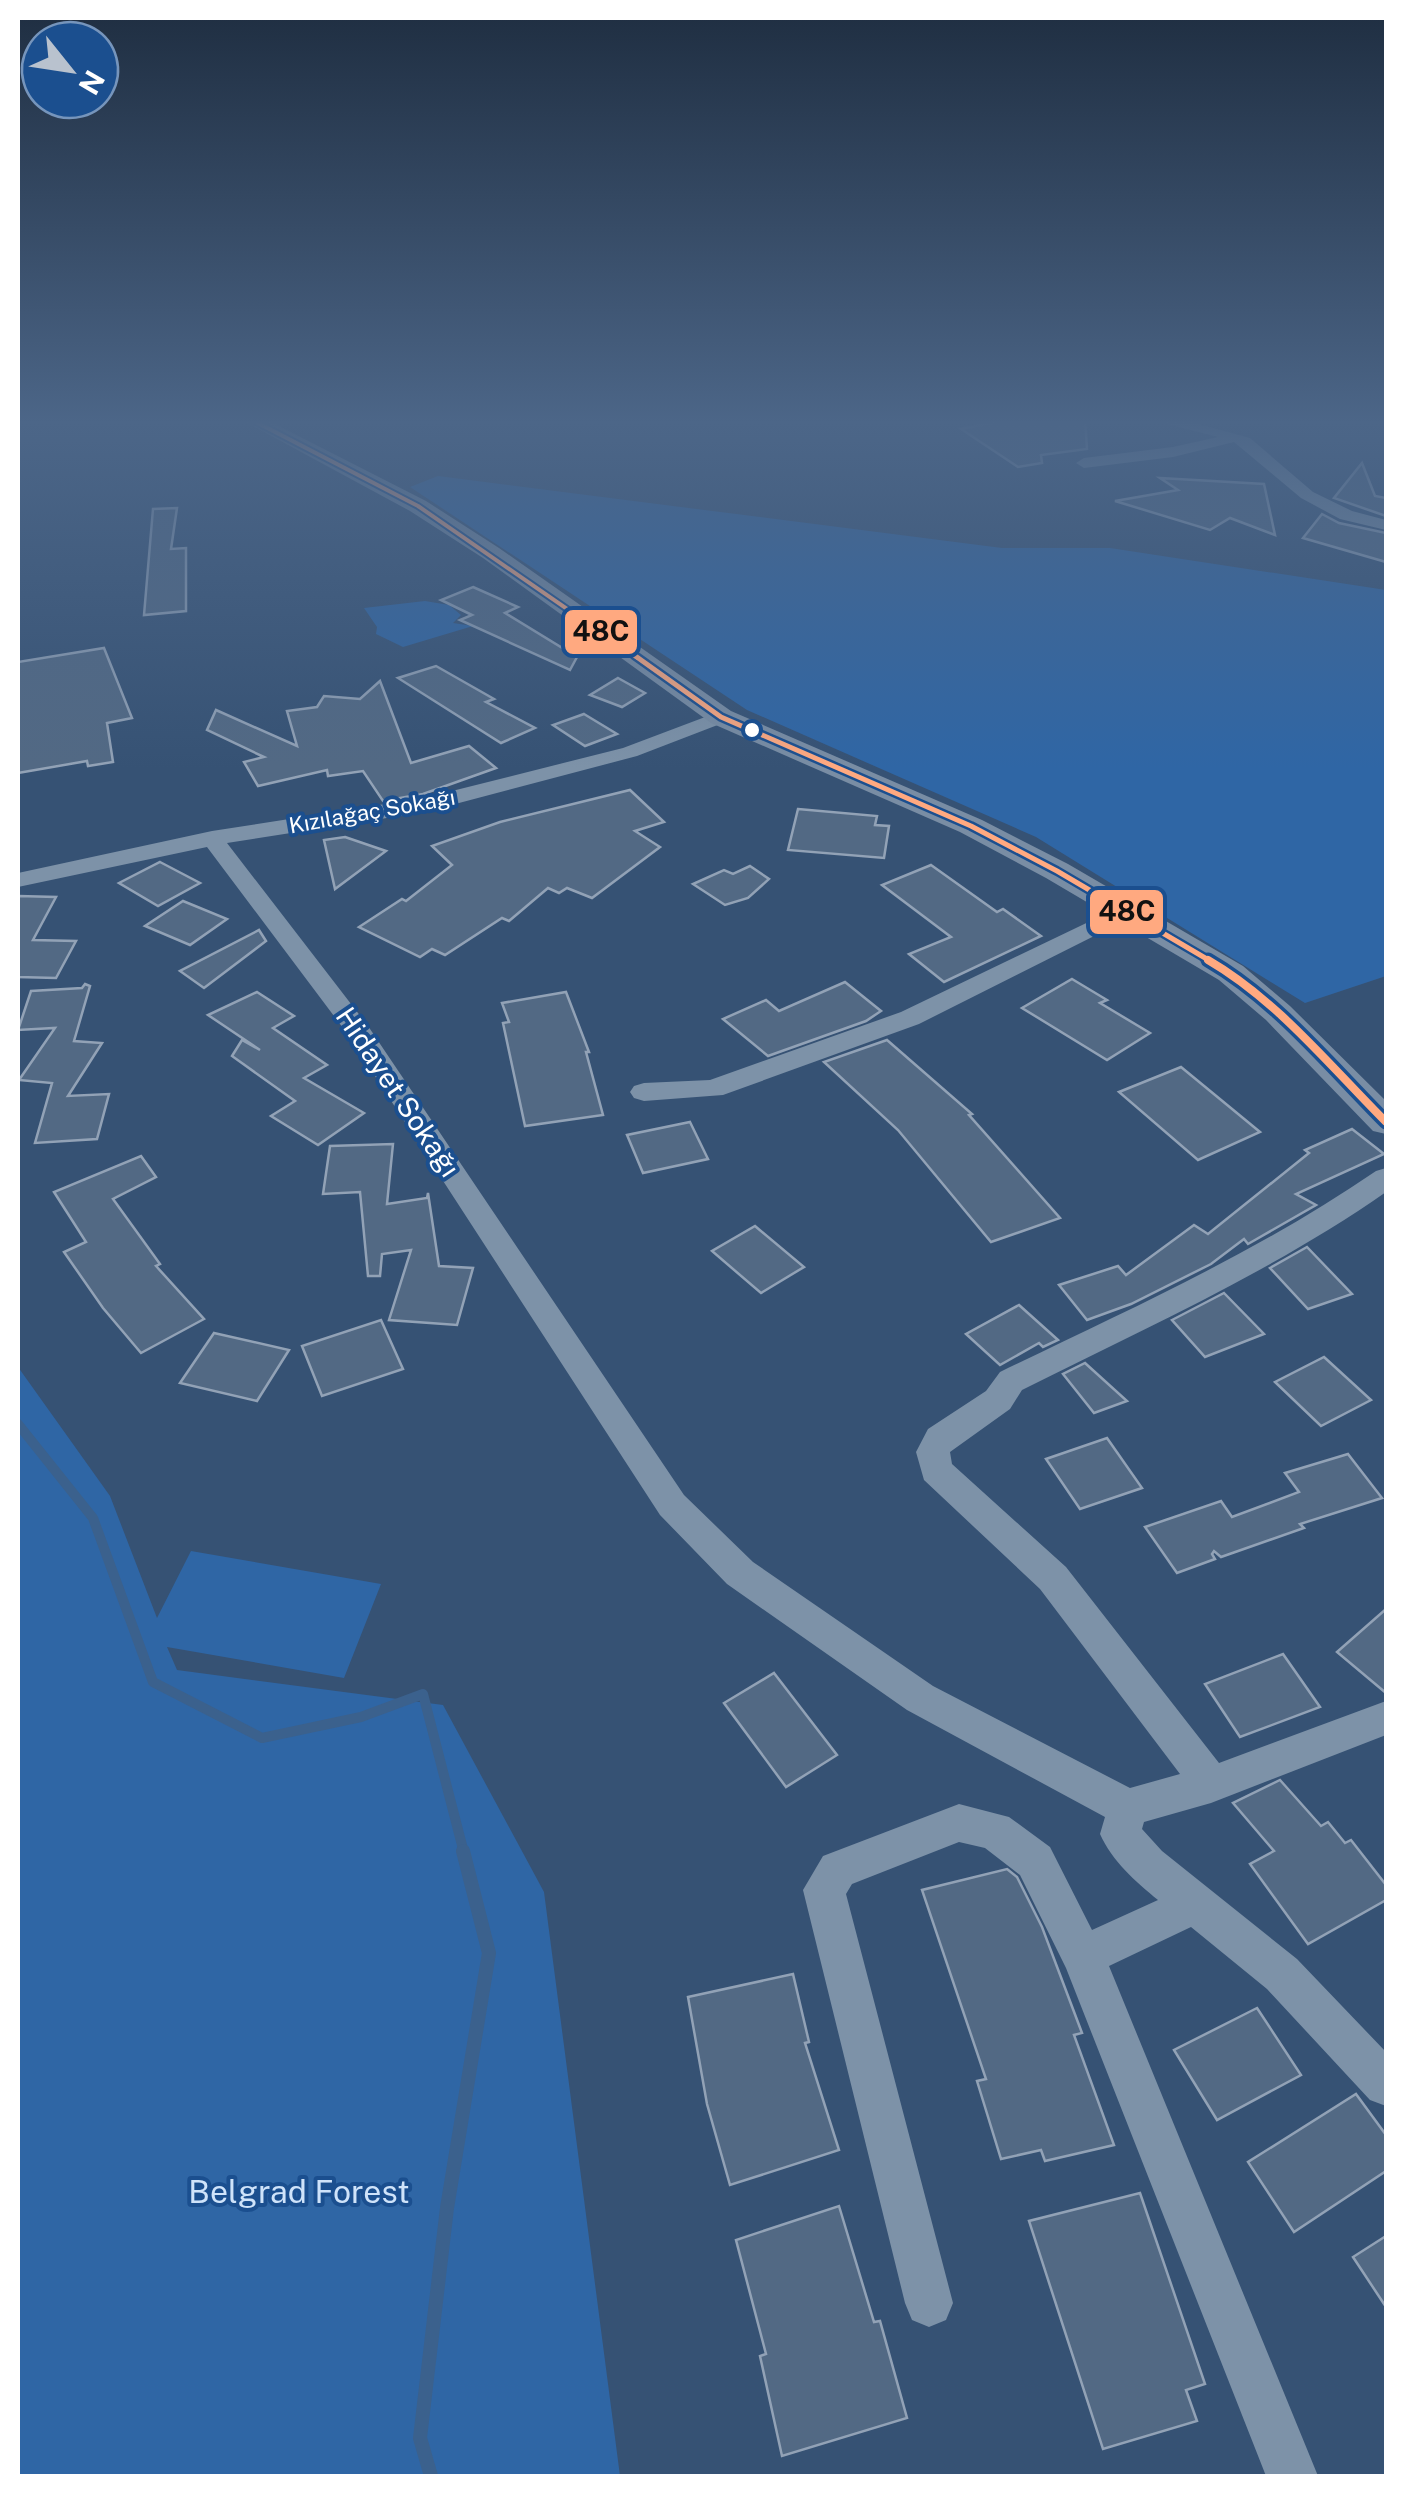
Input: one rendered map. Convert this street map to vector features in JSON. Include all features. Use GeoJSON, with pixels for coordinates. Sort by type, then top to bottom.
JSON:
{"type":"FeatureCollection","features":[{"type":"Feature","properties":{"kind":"street"},"geometry":{"type":"LineString","coordinates":[[464,535],[721,717],[971,826],[1231,973],[1278,1013],[1386,1122]]}},
{"type":"Feature","properties":{"kind":"street","name":"Kızılağaç Sokağı"},"geometry":{"type":"LineString","coordinates":[[18,880],[212,838],[426,805],[630,752],[721,717]]}},
{"type":"Feature","properties":{"kind":"street","name":"Hidayet Sokağı"},"geometry":{"type":"LineString","coordinates":[[212,838],[359,1032],[672,1505],[740,1573],[920,1698],[1128,1808]]}},
{"type":"Feature","properties":{"kind":"street"},"geometry":{"type":"LineString","coordinates":[[644,1092],[713,1089],[910,1018],[1126,912]]}},
{"type":"Feature","properties":{"kind":"street"},"geometry":{"type":"LineString","coordinates":[[1211,1784],[1054,1578],[936,1470],[934,1452],[940,1438],[998,1400],[1012,1380],[1232,1273],[1318,1226],[1386,1178]]}},
{"type":"Feature","properties":{"kind":"street"},"geometry":{"type":"LineString","coordinates":[[1386,1718],[1211,1784],[1128,1808],[1120,1834],[1147,1865],[1282,1974],[1386,2084]]}},
{"type":"Feature","properties":{"kind":"street"},"geometry":{"type":"LineString","coordinates":[[929,2303],[824,1890],[838,1870],[959,1823],[995,1831],[1034,1861],[1083,1956],[1292,2476]]}},
{"type":"Feature","properties":{"kind":"street"},"geometry":{"type":"LineString","coordinates":[[1083,1956],[1195,1904]]}},
{"type":"Feature","properties":{"kind":"green space"},"geometry":{"type":"Polygon","coordinates":[[[483,535],[903,535],[1002,548],[1110,548],[1386,590],[1386,976],[1305,1003],[1036,837],[747,710],[483,535]]]}},
{"type":"Feature","properties":{"kind":"green space"},"geometry":{"type":"Polygon","coordinates":[[[425,601],[449,605],[461,615],[453,623],[473,626],[403,647],[376,634],[377,627],[364,608],[425,601]]]}},
{"type":"Feature","properties":{"kind":"green space","name":"Belgrad Forest"},"geometry":{"type":"Polygon","coordinates":[[[18,1367],[110,1496],[157,1618],[191,1551],[381,1584],[344,1678],[167,1647],[177,1670],[443,1705],[544,1892],[620,2476],[18,2476],[18,1367]]]}},
{"type":"Feature","properties":{"kind":"building"},"geometry":{"type":"Polygon","coordinates":[[[151,535],[173,535],[171,549],[186,548],[186,611],[144,615],[151,535]]]}},
{"type":"Feature","properties":{"kind":"building"},"geometry":{"type":"Polygon","coordinates":[[[1386,535],[1386,562],[1303,538],[1386,535]]]}},
{"type":"Feature","properties":{"kind":"building"},"geometry":{"type":"Polygon","coordinates":[[[473,587],[518,607],[505,613],[577,657],[570,670],[460,620],[472,615],[441,600],[473,587]]]}},
{"type":"Feature","properties":{"kind":"building"},"geometry":{"type":"Polygon","coordinates":[[[104,648],[132,718],[107,723],[113,762],[88,766],[87,761],[18,773],[18,662],[104,648]]]}},
{"type":"Feature","properties":{"kind":"building"},"geometry":{"type":"Polygon","coordinates":[[[436,666],[494,699],[486,702],[535,728],[501,743],[398,678],[436,666]]]}},
{"type":"Feature","properties":{"kind":"building"},"geometry":{"type":"Polygon","coordinates":[[[618,678],[645,693],[622,707],[590,695],[618,678]]]}},
{"type":"Feature","properties":{"kind":"building"},"geometry":{"type":"Polygon","coordinates":[[[380,681],[411,763],[469,746],[496,768],[423,794],[383,801],[363,771],[328,776],[327,770],[258,786],[244,762],[264,757],[207,730],[216,710],[297,746],[287,711],[317,707],[324,696],[360,699],[380,681]]]}},
{"type":"Feature","properties":{"kind":"building"},"geometry":{"type":"Polygon","coordinates":[[[584,714],[617,734],[585,746],[553,725],[584,714]]]}},
{"type":"Feature","properties":{"kind":"building"},"geometry":{"type":"Polygon","coordinates":[[[630,790],[664,822],[635,831],[660,847],[592,898],[567,888],[559,893],[548,888],[509,921],[502,918],[445,955],[432,949],[420,957],[359,927],[402,899],[406,901],[452,865],[432,846],[500,822],[630,790]]]}},
{"type":"Feature","properties":{"kind":"building"},"geometry":{"type":"Polygon","coordinates":[[[798,809],[877,816],[875,825],[889,826],[884,858],[788,850],[798,809]]]}},
{"type":"Feature","properties":{"kind":"building"},"geometry":{"type":"Polygon","coordinates":[[[345,837],[386,851],[335,889],[324,840],[345,837]]]}},
{"type":"Feature","properties":{"kind":"building"},"geometry":{"type":"Polygon","coordinates":[[[160,862],[200,883],[158,906],[119,883],[160,862]]]}},
{"type":"Feature","properties":{"kind":"building"},"geometry":{"type":"Polygon","coordinates":[[[931,865],[997,912],[1003,909],[1041,936],[944,982],[909,954],[951,937],[882,885],[931,865]]]}},
{"type":"Feature","properties":{"kind":"building"},"geometry":{"type":"Polygon","coordinates":[[[750,866],[769,879],[748,898],[725,905],[693,884],[724,870],[733,874],[750,866]]]}},
{"type":"Feature","properties":{"kind":"building"},"geometry":{"type":"Polygon","coordinates":[[[18,896],[56,897],[33,940],[76,941],[56,978],[18,977],[18,896]]]}},
{"type":"Feature","properties":{"kind":"building"},"geometry":{"type":"Polygon","coordinates":[[[183,901],[227,919],[190,945],[145,926],[183,901]]]}},
{"type":"Feature","properties":{"kind":"building"},"geometry":{"type":"Polygon","coordinates":[[[259,930],[266,941],[204,988],[180,971],[259,930]]]}},
{"type":"Feature","properties":{"kind":"building"},"geometry":{"type":"Polygon","coordinates":[[[1072,979],[1107,1000],[1100,1003],[1150,1033],[1107,1060],[1022,1008],[1072,979]]]}},
{"type":"Feature","properties":{"kind":"building"},"geometry":{"type":"Polygon","coordinates":[[[845,982],[881,1011],[866,1021],[768,1056],[723,1019],[766,1000],[779,1011],[845,982]]]}},
{"type":"Feature","properties":{"kind":"building"},"geometry":{"type":"Polygon","coordinates":[[[85,984],[90,986],[74,1041],[102,1043],[68,1096],[109,1094],[97,1139],[35,1143],[52,1083],[19,1080],[55,1028],[18,1030],[31,991],[82,988],[85,984]]]}},
{"type":"Feature","properties":{"kind":"building"},"geometry":{"type":"Polygon","coordinates":[[[257,992],[294,1016],[273,1028],[327,1065],[304,1078],[364,1113],[318,1145],[271,1116],[295,1101],[232,1056],[242,1040],[260,1050],[208,1015],[257,992]]]}},
{"type":"Feature","properties":{"kind":"building"},"geometry":{"type":"Polygon","coordinates":[[[566,992],[589,1052],[603,1115],[525,1126],[503,1023],[509,1022],[502,1003],[566,992]]]}},
{"type":"Feature","properties":{"kind":"building"},"geometry":{"type":"Polygon","coordinates":[[[887,1040],[972,1114],[969,1115],[1060,1218],[991,1242],[898,1130],[824,1062],[887,1040]]]}},
{"type":"Feature","properties":{"kind":"building"},"geometry":{"type":"Polygon","coordinates":[[[1181,1067],[1260,1132],[1198,1160],[1119,1092],[1181,1067]]]}},
{"type":"Feature","properties":{"kind":"building"},"geometry":{"type":"Polygon","coordinates":[[[690,1122],[708,1159],[643,1173],[627,1135],[690,1122]]]}},
{"type":"Feature","properties":{"kind":"building"},"geometry":{"type":"Polygon","coordinates":[[[1352,1129],[1384,1154],[1296,1194],[1316,1205],[1248,1244],[1244,1239],[1211,1264],[1131,1304],[1087,1320],[1059,1285],[1118,1266],[1126,1275],[1194,1225],[1208,1234],[1309,1153],[1305,1150],[1352,1129]]]}},
{"type":"Feature","properties":{"kind":"building"},"geometry":{"type":"Polygon","coordinates":[[[393,1144],[387,1204],[427,1198],[428,1193],[439,1266],[473,1268],[457,1325],[389,1320],[411,1250],[382,1254],[380,1276],[368,1276],[360,1192],[323,1194],[330,1146],[393,1144]]]}},
{"type":"Feature","properties":{"kind":"building"},"geometry":{"type":"Polygon","coordinates":[[[141,1156],[156,1177],[113,1199],[160,1264],[156,1266],[204,1319],[141,1353],[64,1252],[86,1242],[54,1192],[141,1156]]]}},
{"type":"Feature","properties":{"kind":"building"},"geometry":{"type":"Polygon","coordinates":[[[755,1226],[804,1267],[761,1293],[712,1251],[755,1226]]]}},
{"type":"Feature","properties":{"kind":"building"},"geometry":{"type":"Polygon","coordinates":[[[1307,1247],[1352,1294],[1308,1309],[1270,1268],[1307,1247]]]}},
{"type":"Feature","properties":{"kind":"building"},"geometry":{"type":"Polygon","coordinates":[[[1224,1293],[1264,1334],[1205,1357],[1172,1320],[1224,1293]]]}},
{"type":"Feature","properties":{"kind":"building"},"geometry":{"type":"Polygon","coordinates":[[[1019,1305],[1058,1340],[1043,1347],[1039,1343],[1000,1365],[966,1334],[1019,1305]]]}},
{"type":"Feature","properties":{"kind":"building"},"geometry":{"type":"Polygon","coordinates":[[[381,1320],[403,1369],[322,1396],[302,1346],[381,1320]]]}},
{"type":"Feature","properties":{"kind":"building"},"geometry":{"type":"Polygon","coordinates":[[[214,1333],[289,1350],[257,1401],[180,1383],[214,1333]]]}},
{"type":"Feature","properties":{"kind":"building"},"geometry":{"type":"Polygon","coordinates":[[[1324,1357],[1371,1400],[1321,1426],[1275,1382],[1324,1357]]]}},
{"type":"Feature","properties":{"kind":"building"},"geometry":{"type":"Polygon","coordinates":[[[1085,1363],[1127,1401],[1094,1413],[1063,1374],[1085,1363]]]}},
{"type":"Feature","properties":{"kind":"building"},"geometry":{"type":"Polygon","coordinates":[[[1107,1438],[1142,1488],[1080,1509],[1046,1459],[1107,1438]]]}},
{"type":"Feature","properties":{"kind":"building"},"geometry":{"type":"Polygon","coordinates":[[[1348,1454],[1382,1498],[1300,1524],[1304,1528],[1221,1557],[1214,1551],[1215,1559],[1177,1573],[1145,1527],[1221,1501],[1232,1517],[1299,1492],[1285,1473],[1348,1454]]]}},
{"type":"Feature","properties":{"kind":"building"},"geometry":{"type":"Polygon","coordinates":[[[1386,1609],[1386,1693],[1337,1652],[1386,1609]]]}},
{"type":"Feature","properties":{"kind":"building"},"geometry":{"type":"Polygon","coordinates":[[[1283,1654],[1320,1707],[1240,1737],[1205,1684],[1283,1654]]]}},
{"type":"Feature","properties":{"kind":"building"},"geometry":{"type":"Polygon","coordinates":[[[774,1673],[837,1755],[786,1787],[724,1703],[774,1673]]]}},
{"type":"Feature","properties":{"kind":"building"},"geometry":{"type":"Polygon","coordinates":[[[1280,1780],[1321,1826],[1328,1822],[1345,1843],[1351,1840],[1386,1885],[1386,1900],[1308,1944],[1250,1864],[1274,1851],[1233,1803],[1280,1780]]]}},
{"type":"Feature","properties":{"kind":"building"},"geometry":{"type":"Polygon","coordinates":[[[1007,1869],[1017,1877],[1042,1927],[1082,2033],[1074,2035],[1114,2145],[1045,2161],[1041,2150],[1001,2159],[977,2081],[986,2079],[922,1890],[1007,1869]]]}},
{"type":"Feature","properties":{"kind":"building"},"geometry":{"type":"Polygon","coordinates":[[[793,1974],[809,2042],[805,2043],[839,2150],[730,2185],[707,2104],[688,1997],[793,1974]]]}},
{"type":"Feature","properties":{"kind":"building"},"geometry":{"type":"Polygon","coordinates":[[[1257,2008],[1301,2075],[1217,2120],[1174,2050],[1257,2008]]]}},
{"type":"Feature","properties":{"kind":"building"},"geometry":{"type":"Polygon","coordinates":[[[1356,2094],[1386,2135],[1386,2171],[1294,2232],[1248,2162],[1356,2094]]]}},
{"type":"Feature","properties":{"kind":"building"},"geometry":{"type":"Polygon","coordinates":[[[1140,2193],[1205,2384],[1186,2390],[1197,2421],[1103,2449],[1029,2221],[1140,2193]]]}},
{"type":"Feature","properties":{"kind":"building"},"geometry":{"type":"Polygon","coordinates":[[[839,2206],[874,2322],[880,2321],[907,2418],[782,2456],[760,2356],[766,2354],[736,2240],[839,2206]]]}},
{"type":"Feature","properties":{"kind":"building"},"geometry":{"type":"Polygon","coordinates":[[[1386,2236],[1386,2307],[1353,2257],[1386,2236]]]}},
{"type":"Feature","properties":{"kind":"waterway"},"geometry":{"type":"LineString","coordinates":[[18,1424],[93,1518],[153,1682],[262,1738],[361,1717],[423,1694],[464,1853]]}},
{"type":"Feature","properties":{"kind":"waterway"},"geometry":{"type":"LineString","coordinates":[[431,2476],[420,2438],[447,2208],[489,1953],[463,1851]]}},
{"type":"Feature","properties":{"kind":"transit line","name":"48C"},"geometry":{"type":"LineString","coordinates":[[464,535],[721,717],[971,826],[1057,871],[1231,973],[1278,1013],[1386,1122]]}}]}
